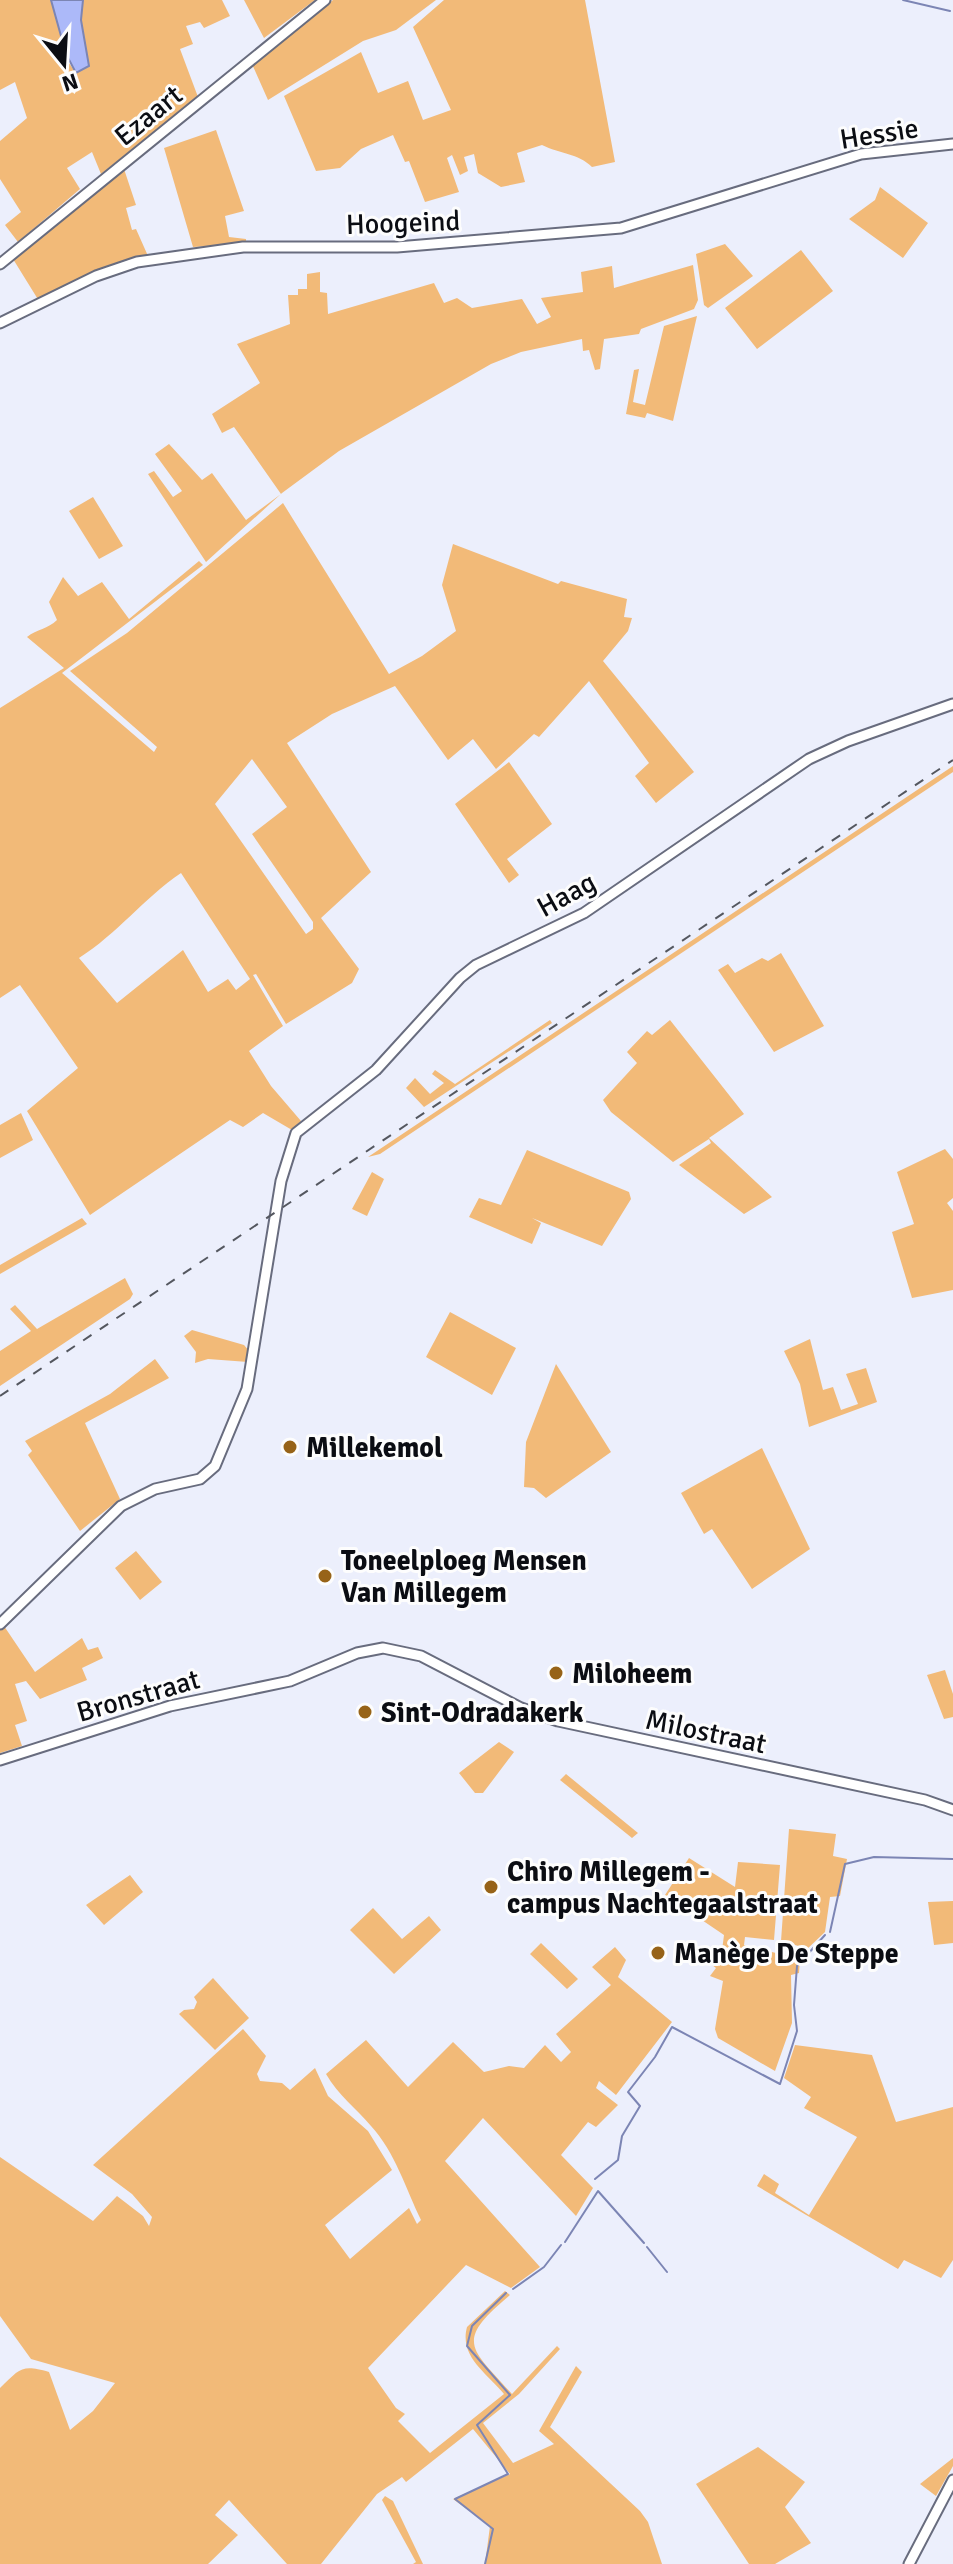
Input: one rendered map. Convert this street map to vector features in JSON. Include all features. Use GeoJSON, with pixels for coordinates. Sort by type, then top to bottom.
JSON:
{"type":"FeatureCollection","features":[{"type":"Feature","properties":{"kind":"street","name":"Ezaart"},"geometry":{"type":"LineString","coordinates":[[0,264],[325,0]]}},
{"type":"Feature","properties":{"kind":"street","name":"Hessie"},"geometry":{"type":"LineString","coordinates":[[813,169],[872,152],[953,144]]}},
{"type":"Feature","properties":{"kind":"street","name":"Hoogeind"},"geometry":{"type":"LineString","coordinates":[[0,323],[96,276],[137,262],[243,247],[397,247],[621,228],[813,169]]}},
{"type":"Feature","properties":{"kind":"street","name":"Haag"},"geometry":{"type":"LineString","coordinates":[[0,1624],[121,1506],[155,1489],[200,1479],[219,1460],[247,1389],[278,1203],[296,1133],[376,1070],[460,978],[476,965],[584,913],[809,759],[848,741],[953,704]]}},
{"type":"Feature","properties":{"kind":"street","name":"Milostraat"},"geometry":{"type":"LineString","coordinates":[[290,1681],[357,1653],[383,1648],[407,1651],[521,1708],[558,1721],[925,1800],[953,1810]]}},
{"type":"Feature","properties":{"kind":"street","name":"Bronstraat"},"geometry":{"type":"LineString","coordinates":[[0,1760],[170,1706],[290,1681]]}},
{"type":"Feature","properties":{"kind":"street"},"geometry":{"type":"LineString","coordinates":[[909,2564],[953,2480]]}},
{"type":"Feature","properties":{"kind":"shaded area"},"geometry":{"type":"Polygon","coordinates":[[[0,0],[51,0],[69,63],[76,73],[89,66],[81,20],[83,0],[222,0],[230,16],[204,28],[200,22],[186,26],[193,44],[180,49],[198,97],[101,174],[92,152],[67,168],[80,189],[18,242],[5,225],[21,212],[0,179],[0,141],[27,118],[15,82],[0,90],[0,0]]]}},
{"type":"Feature","properties":{"kind":"shaded area"},"geometry":{"type":"Polygon","coordinates":[[[244,0],[315,0],[264,38],[244,0]]]}},
{"type":"Feature","properties":{"kind":"shaded area"},"geometry":{"type":"Polygon","coordinates":[[[333,0],[436,0],[396,30],[363,41],[268,100],[252,64],[333,0]]]}},
{"type":"Feature","properties":{"kind":"shaded area"},"geometry":{"type":"Polygon","coordinates":[[[444,0],[585,0],[615,162],[592,167],[575,156],[542,145],[517,153],[525,182],[501,187],[478,173],[474,154],[464,157],[468,171],[460,175],[452,155],[447,158],[459,192],[425,202],[409,161],[405,162],[393,135],[361,149],[340,168],[316,171],[284,96],[361,52],[378,93],[408,81],[423,120],[451,110],[413,27],[444,0]]]}},
{"type":"Feature","properties":{"kind":"shaded area"},"geometry":{"type":"Polygon","coordinates":[[[216,130],[244,211],[225,216],[229,237],[246,239],[246,244],[193,247],[164,148],[216,130]]]}},
{"type":"Feature","properties":{"kind":"shaded area"},"geometry":{"type":"Polygon","coordinates":[[[124,169],[136,205],[126,208],[132,230],[136,229],[148,256],[113,264],[39,301],[13,259],[124,169]]]}},
{"type":"Feature","properties":{"kind":"shaded area"},"geometry":{"type":"Polygon","coordinates":[[[880,187],[928,223],[903,258],[849,219],[875,200],[880,187]]]}},
{"type":"Feature","properties":{"kind":"shaded area"},"geometry":{"type":"Polygon","coordinates":[[[725,244],[753,276],[708,308],[704,305],[696,254],[725,244]]]}},
{"type":"Feature","properties":{"kind":"shaded area"},"geometry":{"type":"Polygon","coordinates":[[[801,250],[833,291],[757,349],[725,308],[801,250]]]}},
{"type":"Feature","properties":{"kind":"shaded area"},"geometry":{"type":"Polygon","coordinates":[[[693,265],[698,300],[694,309],[641,329],[639,334],[604,339],[600,369],[595,370],[589,350],[583,351],[582,339],[521,352],[491,364],[339,451],[281,494],[234,427],[222,433],[212,414],[260,383],[237,344],[290,324],[288,295],[298,295],[298,289],[307,289],[307,274],[320,272],[320,292],[327,293],[328,314],[434,283],[444,303],[457,298],[472,308],[522,299],[537,324],[551,317],[541,298],[583,292],[581,272],[612,266],[614,288],[693,265]]]}},
{"type":"Feature","properties":{"kind":"shaded area"},"geometry":{"type":"Polygon","coordinates":[[[697,316],[673,421],[647,413],[645,418],[626,414],[634,370],[639,369],[633,402],[645,405],[664,326],[697,316]]]}},
{"type":"Feature","properties":{"kind":"shaded area"},"geometry":{"type":"Polygon","coordinates":[[[169,444],[202,480],[212,473],[246,520],[280,494],[206,562],[148,474],[154,471],[173,497],[182,491],[155,454],[169,444]]]}},
{"type":"Feature","properties":{"kind":"shaded area"},"geometry":{"type":"Polygon","coordinates":[[[93,497],[123,546],[99,559],[69,511],[93,497]]]}},
{"type":"Feature","properties":{"kind":"shaded area"},"geometry":{"type":"Polygon","coordinates":[[[283,503],[389,674],[422,656],[456,631],[442,585],[453,544],[558,584],[561,581],[627,599],[624,617],[632,618],[628,631],[603,661],[694,772],[656,803],[635,776],[649,763],[589,681],[539,737],[534,734],[496,769],[473,739],[448,760],[395,686],[332,714],[287,743],[371,872],[321,918],[359,969],[352,983],[286,1024],[256,974],[253,975],[283,1026],[249,1051],[271,1086],[301,1121],[292,1130],[263,1113],[243,1127],[230,1120],[90,1215],[27,1111],[78,1068],[20,985],[0,998],[0,708],[64,668],[27,637],[57,620],[49,602],[63,577],[78,596],[102,582],[129,619],[199,561],[203,565],[62,673],[154,752],[157,747],[70,671],[127,633],[283,503]],[[252,759],[215,804],[306,934],[313,929],[313,922],[252,834],[287,807],[252,759]],[[181,873],[79,958],[117,1003],[183,950],[208,992],[228,979],[236,990],[250,979],[181,873]]]}},
{"type":"Feature","properties":{"kind":"shaded area"},"geometry":{"type":"Polygon","coordinates":[[[509,762],[552,824],[507,859],[519,875],[509,883],[455,804],[509,762]]]}},
{"type":"Feature","properties":{"kind":"shaded area"},"geometry":{"type":"Polygon","coordinates":[[[953,766],[953,772],[380,1154],[368,1157],[953,766]]]}},
{"type":"Feature","properties":{"kind":"shaded area"},"geometry":{"type":"Polygon","coordinates":[[[781,953],[824,1026],[774,1052],[718,970],[728,964],[735,973],[762,958],[768,961],[781,953]]]}},
{"type":"Feature","properties":{"kind":"shaded area"},"geometry":{"type":"Polygon","coordinates":[[[550,1020],[552,1023],[424,1107],[406,1088],[415,1078],[430,1094],[444,1083],[432,1074],[435,1070],[455,1084],[550,1020]]]}},
{"type":"Feature","properties":{"kind":"shaded area"},"geometry":{"type":"Polygon","coordinates":[[[670,1020],[744,1114],[709,1138],[772,1197],[744,1214],[679,1165],[711,1143],[709,1139],[673,1162],[611,1112],[603,1100],[637,1063],[627,1052],[647,1031],[652,1035],[670,1020]]]}},
{"type":"Feature","properties":{"kind":"shaded area"},"geometry":{"type":"Polygon","coordinates":[[[21,1113],[33,1140],[0,1158],[0,1125],[21,1113]]]}},
{"type":"Feature","properties":{"kind":"shaded area"},"geometry":{"type":"Polygon","coordinates":[[[945,1149],[953,1159],[953,1198],[947,1203],[953,1211],[953,1290],[912,1298],[892,1232],[914,1224],[897,1172],[945,1149]]]}},
{"type":"Feature","properties":{"kind":"shaded area"},"geometry":{"type":"Polygon","coordinates":[[[527,1150],[629,1192],[631,1199],[602,1246],[532,1218],[541,1223],[532,1244],[469,1217],[479,1198],[501,1205],[527,1150]]]}},
{"type":"Feature","properties":{"kind":"shaded area"},"geometry":{"type":"Polygon","coordinates":[[[372,1172],[384,1179],[367,1216],[352,1209],[372,1172]]]}},
{"type":"Feature","properties":{"kind":"shaded area"},"geometry":{"type":"Polygon","coordinates":[[[82,1218],[87,1224],[0,1274],[0,1265],[82,1218]]]}},
{"type":"Feature","properties":{"kind":"shaded area"},"geometry":{"type":"Polygon","coordinates":[[[125,1278],[133,1294],[130,1299],[0,1386],[0,1351],[31,1331],[10,1309],[15,1305],[37,1329],[125,1278]]]}},
{"type":"Feature","properties":{"kind":"shaded area"},"geometry":{"type":"Polygon","coordinates":[[[450,1312],[516,1348],[492,1395],[426,1357],[450,1312]]]}},
{"type":"Feature","properties":{"kind":"shaded area"},"geometry":{"type":"Polygon","coordinates":[[[192,1330],[244,1345],[250,1352],[248,1362],[208,1359],[195,1363],[196,1352],[184,1336],[192,1330]]]}},
{"type":"Feature","properties":{"kind":"shaded area"},"geometry":{"type":"Polygon","coordinates":[[[810,1339],[823,1390],[833,1387],[841,1410],[858,1404],[846,1374],[866,1368],[877,1402],[809,1427],[800,1384],[784,1351],[810,1339]]]}},
{"type":"Feature","properties":{"kind":"shaded area"},"geometry":{"type":"Polygon","coordinates":[[[155,1359],[169,1378],[85,1423],[120,1499],[80,1531],[28,1455],[32,1451],[25,1441],[110,1394],[155,1359]]]}},
{"type":"Feature","properties":{"kind":"shaded area"},"geometry":{"type":"Polygon","coordinates":[[[556,1364],[611,1452],[546,1498],[534,1488],[524,1487],[526,1442],[556,1364]]]}},
{"type":"Feature","properties":{"kind":"shaded area"},"geometry":{"type":"Polygon","coordinates":[[[762,1448],[810,1549],[752,1589],[712,1529],[704,1534],[681,1493],[762,1448]]]}},
{"type":"Feature","properties":{"kind":"shaded area"},"geometry":{"type":"Polygon","coordinates":[[[136,1551],[162,1582],[140,1600],[115,1568],[136,1551]]]}},
{"type":"Feature","properties":{"kind":"shaded area"},"geometry":{"type":"Polygon","coordinates":[[[4,1626],[35,1672],[82,1638],[88,1650],[98,1647],[103,1658],[82,1668],[87,1680],[40,1699],[26,1681],[15,1684],[27,1721],[15,1725],[22,1746],[0,1753],[0,1628],[4,1626]]]}},
{"type":"Feature","properties":{"kind":"shaded area"},"geometry":{"type":"Polygon","coordinates":[[[945,1670],[953,1694],[953,1717],[944,1719],[927,1675],[945,1670]]]}},
{"type":"Feature","properties":{"kind":"shaded area"},"geometry":{"type":"Polygon","coordinates":[[[499,1742],[514,1752],[483,1793],[475,1793],[459,1773],[499,1742]]]}},
{"type":"Feature","properties":{"kind":"shaded area"},"geometry":{"type":"Polygon","coordinates":[[[566,1774],[638,1833],[632,1838],[560,1780],[566,1774]]]}},
{"type":"Feature","properties":{"kind":"shaded area"},"geometry":{"type":"Polygon","coordinates":[[[789,1829],[836,1834],[833,1856],[847,1859],[840,1896],[830,1897],[825,1932],[804,1952],[802,1947],[781,1941],[789,1829]]]}},
{"type":"Feature","properties":{"kind":"shaded area"},"geometry":{"type":"Polygon","coordinates":[[[689,1858],[735,1887],[738,1862],[780,1865],[774,1940],[745,1937],[744,1945],[800,1959],[799,1973],[791,1975],[792,2023],[775,2071],[718,2038],[715,2029],[723,1981],[710,1976],[716,1968],[699,1955],[720,1966],[724,1935],[665,1895],[689,1858]]]}},
{"type":"Feature","properties":{"kind":"shaded area"},"geometry":{"type":"Polygon","coordinates":[[[130,1875],[143,1892],[104,1925],[86,1905],[130,1875]]]}},
{"type":"Feature","properties":{"kind":"shaded area"},"geometry":{"type":"Polygon","coordinates":[[[953,1901],[953,1943],[934,1945],[928,1902],[953,1901]]]}},
{"type":"Feature","properties":{"kind":"shaded area"},"geometry":{"type":"Polygon","coordinates":[[[373,1908],[402,1939],[429,1916],[441,1930],[394,1974],[350,1930],[373,1908]]]}},
{"type":"Feature","properties":{"kind":"shaded area"},"geometry":{"type":"Polygon","coordinates":[[[541,1943],[578,1979],[567,1989],[530,1954],[541,1943]]]}},
{"type":"Feature","properties":{"kind":"shaded area"},"geometry":{"type":"Polygon","coordinates":[[[615,1947],[626,1960],[618,1977],[672,2022],[616,2095],[599,2081],[596,2088],[618,2105],[596,2127],[588,2122],[561,2155],[593,2188],[576,2216],[483,2118],[445,2161],[540,2267],[511,2288],[466,2265],[368,2368],[396,2408],[405,2414],[398,2421],[430,2453],[504,2394],[476,2364],[466,2338],[467,2327],[505,2291],[510,2295],[481,2324],[474,2344],[486,2365],[512,2394],[557,2346],[560,2349],[519,2394],[483,2423],[513,2463],[554,2444],[539,2431],[576,2366],[582,2372],[550,2427],[640,2511],[648,2522],[662,2564],[485,2564],[490,2526],[453,2499],[510,2474],[473,2429],[406,2482],[402,2477],[377,2494],[321,2564],[287,2564],[229,2500],[215,2515],[238,2535],[208,2564],[0,2564],[0,2388],[22,2370],[32,2368],[49,2372],[70,2430],[93,2411],[115,2383],[31,2359],[0,2316],[0,2157],[93,2221],[117,2196],[143,2216],[149,2226],[152,2217],[132,2194],[93,2165],[243,2029],[266,2056],[257,2074],[260,2081],[282,2083],[290,2090],[315,2068],[328,2096],[368,2131],[392,2170],[325,2225],[350,2259],[409,2208],[417,2224],[421,2220],[387,2147],[326,2074],[366,2040],[408,2087],[453,2042],[484,2072],[509,2066],[524,2068],[545,2045],[561,2062],[571,2052],[556,2034],[611,1985],[592,1967],[615,1947]]]}},
{"type":"Feature","properties":{"kind":"shaded area"},"geometry":{"type":"Polygon","coordinates":[[[213,1978],[249,2018],[215,2050],[179,2014],[194,2009],[197,2002],[194,1997],[213,1978]]]}},
{"type":"Feature","properties":{"kind":"shaded area"},"geometry":{"type":"Polygon","coordinates":[[[795,2045],[872,2055],[896,2122],[953,2107],[953,2260],[941,2278],[904,2260],[898,2269],[757,2186],[764,2174],[779,2184],[775,2193],[809,2215],[857,2137],[804,2108],[811,2097],[784,2078],[795,2045]]]}},
{"type":"Feature","properties":{"kind":"shaded area"},"geometry":{"type":"Polygon","coordinates":[[[758,2447],[805,2482],[785,2507],[811,2543],[775,2564],[749,2564],[696,2484],[758,2447]]]}},
{"type":"Feature","properties":{"kind":"shaded area"},"geometry":{"type":"Polygon","coordinates":[[[953,2458],[953,2466],[936,2496],[920,2484],[953,2458]]]}},
{"type":"Feature","properties":{"kind":"shaded area"},"geometry":{"type":"Polygon","coordinates":[[[385,2496],[393,2501],[423,2564],[413,2564],[416,2562],[382,2500],[385,2496]]]}},
{"type":"Feature","properties":{"kind":"water"},"geometry":{"type":"Polygon","coordinates":[[[51,0],[83,0],[81,20],[89,66],[76,73],[66,54],[51,0]]]}},
{"type":"Feature","properties":{"kind":"waterway"},"geometry":{"type":"LineString","coordinates":[[903,0],[950,11]]}},
{"type":"Feature","properties":{"kind":"waterway"},"geometry":{"type":"LineString","coordinates":[[830,1932],[845,1864],[874,1857],[953,1859]]}},
{"type":"Feature","properties":{"kind":"waterway"},"geometry":{"type":"LineString","coordinates":[[595,2179],[618,2160],[622,2136],[640,2106],[628,2092],[655,2057],[672,2027],[780,2084],[797,2031],[794,2005],[797,1966],[825,1935]]}},
{"type":"Feature","properties":{"kind":"waterway"},"geometry":{"type":"LineString","coordinates":[[565,2242],[598,2191],[644,2243]]}},
{"type":"Feature","properties":{"kind":"waterway"},"geometry":{"type":"LineString","coordinates":[[513,2289],[544,2267],[561,2245]]}},
{"type":"Feature","properties":{"kind":"waterway"},"geometry":{"type":"LineString","coordinates":[[647,2247],[667,2272]]}},
{"type":"Feature","properties":{"kind":"waterway"},"geometry":{"type":"LineString","coordinates":[[485,2564],[493,2529],[455,2499],[508,2474],[477,2425],[510,2395],[467,2346],[472,2326],[506,2293]]}},
{"type":"Feature","properties":{"kind":"railway"},"geometry":{"type":"LineString","coordinates":[[0,1396],[953,760]]}},
{"type":"Feature","properties":{"kind":"place","name":"Millekemol"},"geometry":{"type":"Point","coordinates":[290,1447]}},
{"type":"Feature","properties":{"kind":"place","name":"Toneelploeg Mensen Van Millegem"},"geometry":{"type":"Point","coordinates":[325,1576]}},
{"type":"Feature","properties":{"kind":"place","name":"Miloheem"},"geometry":{"type":"Point","coordinates":[556,1673]}},
{"type":"Feature","properties":{"kind":"place","name":"Sint-Odradakerk"},"geometry":{"type":"Point","coordinates":[365,1712]}},
{"type":"Feature","properties":{"kind":"place","name":"Chiro Millegem - campus Nachtegaalstraat"},"geometry":{"type":"Point","coordinates":[491,1887]}},
{"type":"Feature","properties":{"kind":"place","name":"Manège De Steppe"},"geometry":{"type":"Point","coordinates":[658,1953]}}]}
